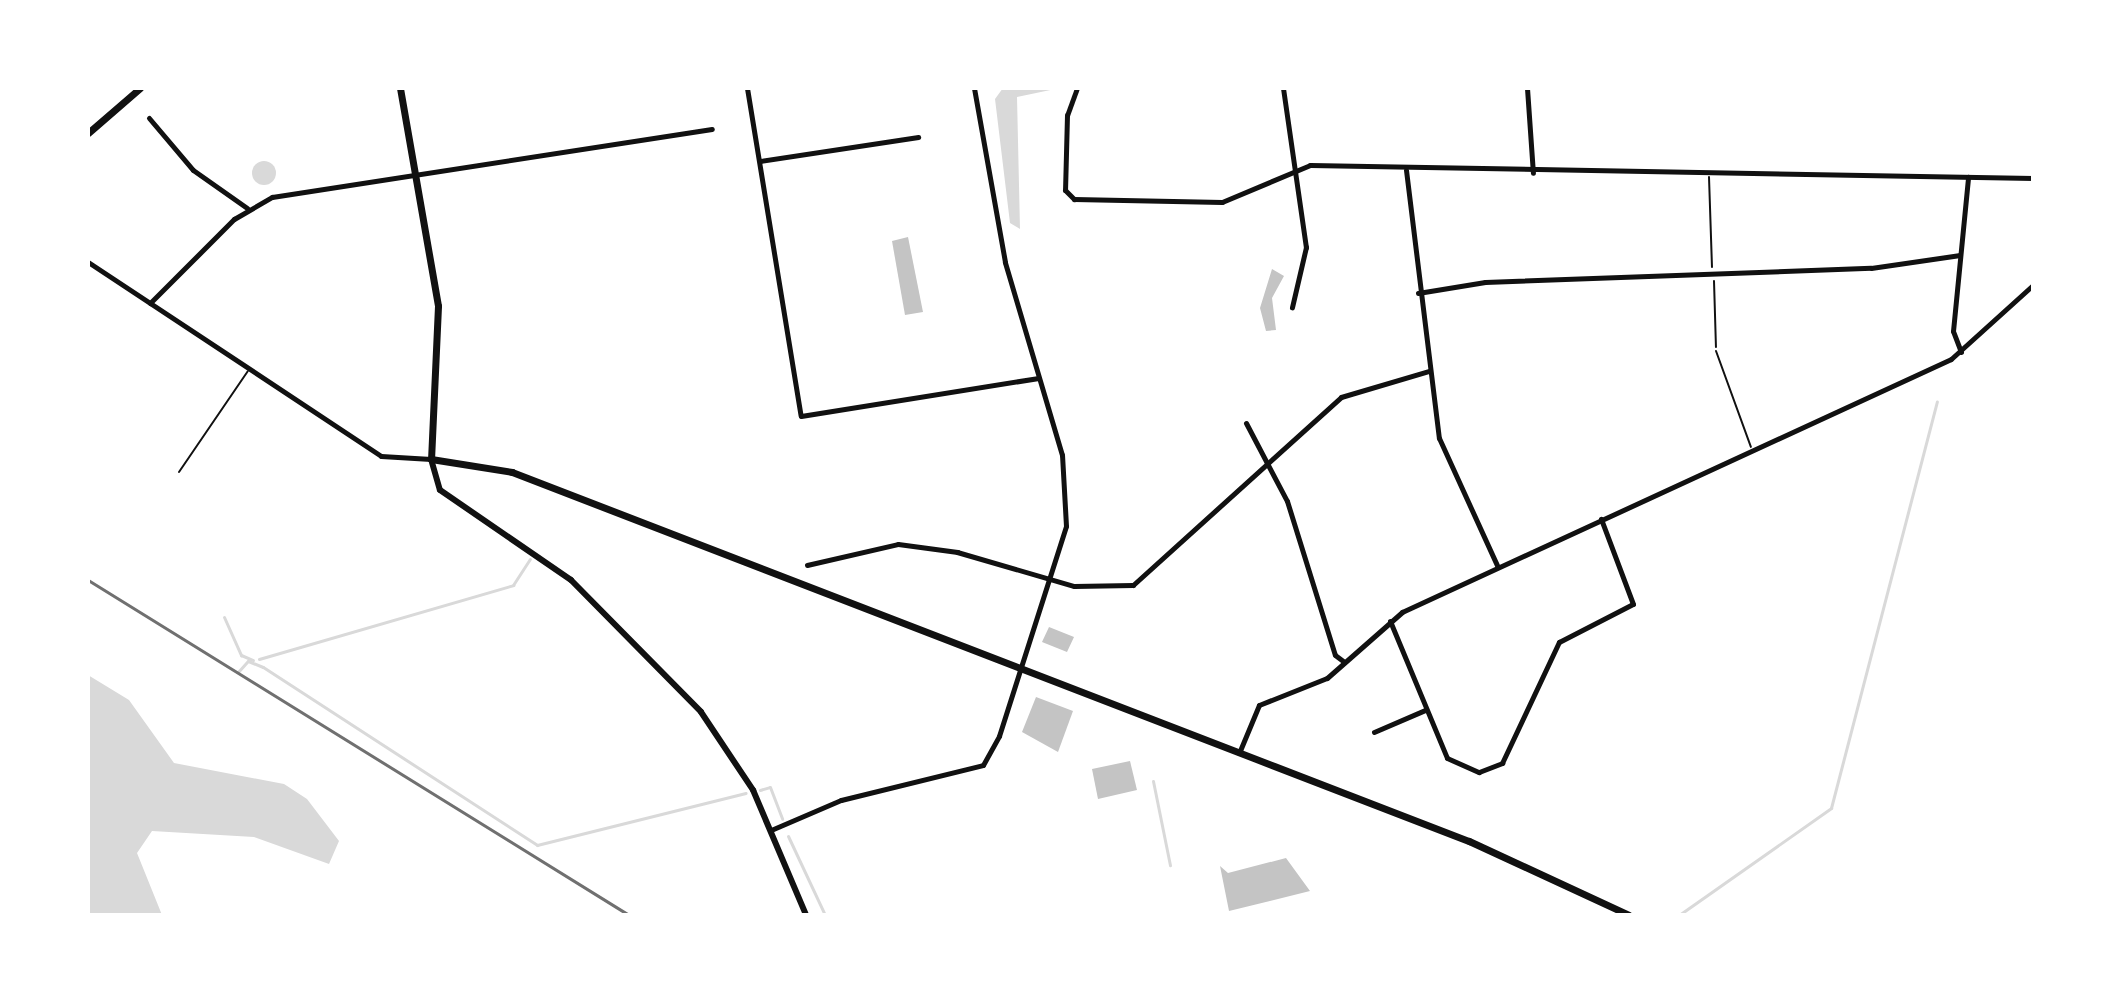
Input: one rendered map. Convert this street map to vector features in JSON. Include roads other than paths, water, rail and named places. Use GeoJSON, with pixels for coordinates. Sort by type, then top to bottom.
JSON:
{"type":"FeatureCollection","features":[{"type":"Feature","properties":{"kind":"main road"},"geometry":{"type":"LineString","coordinates":[[88,133],[140,88]]}},
{"type":"Feature","properties":{"kind":"main road"},"geometry":{"type":"LineString","coordinates":[[400,88],[438,306],[431,459],[512,472],[1019,672],[1469,841],[1629,915]]}},
{"type":"Feature","properties":{"kind":"street"},"geometry":{"type":"LineString","coordinates":[[747,88],[801,416],[1037,378]]}},
{"type":"Feature","properties":{"kind":"street"},"geometry":{"type":"LineString","coordinates":[[771,830],[841,800],[983,765],[1019,672],[1066,526],[1066,485],[993,208],[974,88]]}},
{"type":"Feature","properties":{"kind":"street"},"geometry":{"type":"LineString","coordinates":[[1077,88],[1067,115],[1065,190],[1074,199],[1222,202],[1299,167],[1709,176],[2033,178]]}},
{"type":"Feature","properties":{"kind":"street"},"geometry":{"type":"LineString","coordinates":[[1283,88],[1299,167],[1306,247],[1292,307]]}},
{"type":"Feature","properties":{"kind":"street"},"geometry":{"type":"LineString","coordinates":[[1527,88],[1533,173]]}},
{"type":"Feature","properties":{"kind":"street"},"geometry":{"type":"LineString","coordinates":[[149,118],[193,170],[247,208]]}},
{"type":"Feature","properties":{"kind":"street"},"geometry":{"type":"LineString","coordinates":[[150,303],[247,208],[290,194],[712,129]]}},
{"type":"Feature","properties":{"kind":"street"},"geometry":{"type":"LineString","coordinates":[[760,161],[918,137]]}},
{"type":"Feature","properties":{"kind":"street"},"geometry":{"type":"LineString","coordinates":[[1406,170],[1418,293],[1439,438],[1497,565]]}},
{"type":"Feature","properties":{"kind":"street"},"geometry":{"type":"LineString","coordinates":[[1961,352],[1953,331],[1968,177]]}},
{"type":"Feature","properties":{"kind":"street"},"geometry":{"type":"LineString","coordinates":[[1418,293],[1485,282],[1871,268],[1960,255]]}},
{"type":"Feature","properties":{"kind":"street"},"geometry":{"type":"LineString","coordinates":[[88,262],[381,456],[431,459],[440,490],[571,580],[683,692],[753,790],[806,915]]}},
{"type":"Feature","properties":{"kind":"street"},"geometry":{"type":"LineString","coordinates":[[1239,753],[1259,705],[1327,678],[1390,621],[1497,565],[1961,352],[2033,285]]}},
{"type":"Feature","properties":{"kind":"street"},"geometry":{"type":"LineString","coordinates":[[807,565],[898,544],[957,552],[1049,580],[1103,589],[1133,585],[1269,466],[1321,413],[1355,389],[1429,371]]}},
{"type":"Feature","properties":{"kind":"street"},"geometry":{"type":"LineString","coordinates":[[1246,423],[1269,466],[1343,661]]}},
{"type":"Feature","properties":{"kind":"street"},"geometry":{"type":"LineString","coordinates":[[1390,621],[1425,710],[1457,766],[1479,772],[1502,763],[1559,642],[1633,604],[1601,519]]}},
{"type":"Feature","properties":{"kind":"street"},"geometry":{"type":"LineString","coordinates":[[1374,732],[1425,710]]}},
{"type":"Feature","properties":{"kind":"lane"},"geometry":{"type":"LineString","coordinates":[[1716,351],[1752,449]]}},
{"type":"Feature","properties":{"kind":"lane"},"geometry":{"type":"LineString","coordinates":[[179,472],[249,369]]}},
{"type":"Feature","properties":{"kind":"waterway"},"geometry":{"type":"LineString","coordinates":[[1679,915],[1831,808],[1937,402]]}},
{"type":"Feature","properties":{"kind":"waterway"},"geometry":{"type":"LineString","coordinates":[[259,659],[513,585],[530,559]]}},
{"type":"Feature","properties":{"kind":"waterway"},"geometry":{"type":"LineString","coordinates":[[224,617],[241,655],[253,660]]}},
{"type":"Feature","properties":{"kind":"waterway"},"geometry":{"type":"LineString","coordinates":[[238,672],[248,661],[263,667],[537,845],[746,793]]}},
{"type":"Feature","properties":{"kind":"waterway"},"geometry":{"type":"LineString","coordinates":[[1153,781],[1170,865]]}},
{"type":"Feature","properties":{"kind":"waterway"},"geometry":{"type":"LineString","coordinates":[[760,790],[770,787],[782,819]]}},
{"type":"Feature","properties":{"kind":"waterway"},"geometry":{"type":"LineString","coordinates":[[788,836],[825,915]]}},
{"type":"Feature","properties":{"kind":"railway"},"geometry":{"type":"LineString","coordinates":[[88,580],[629,915]]}}]}
